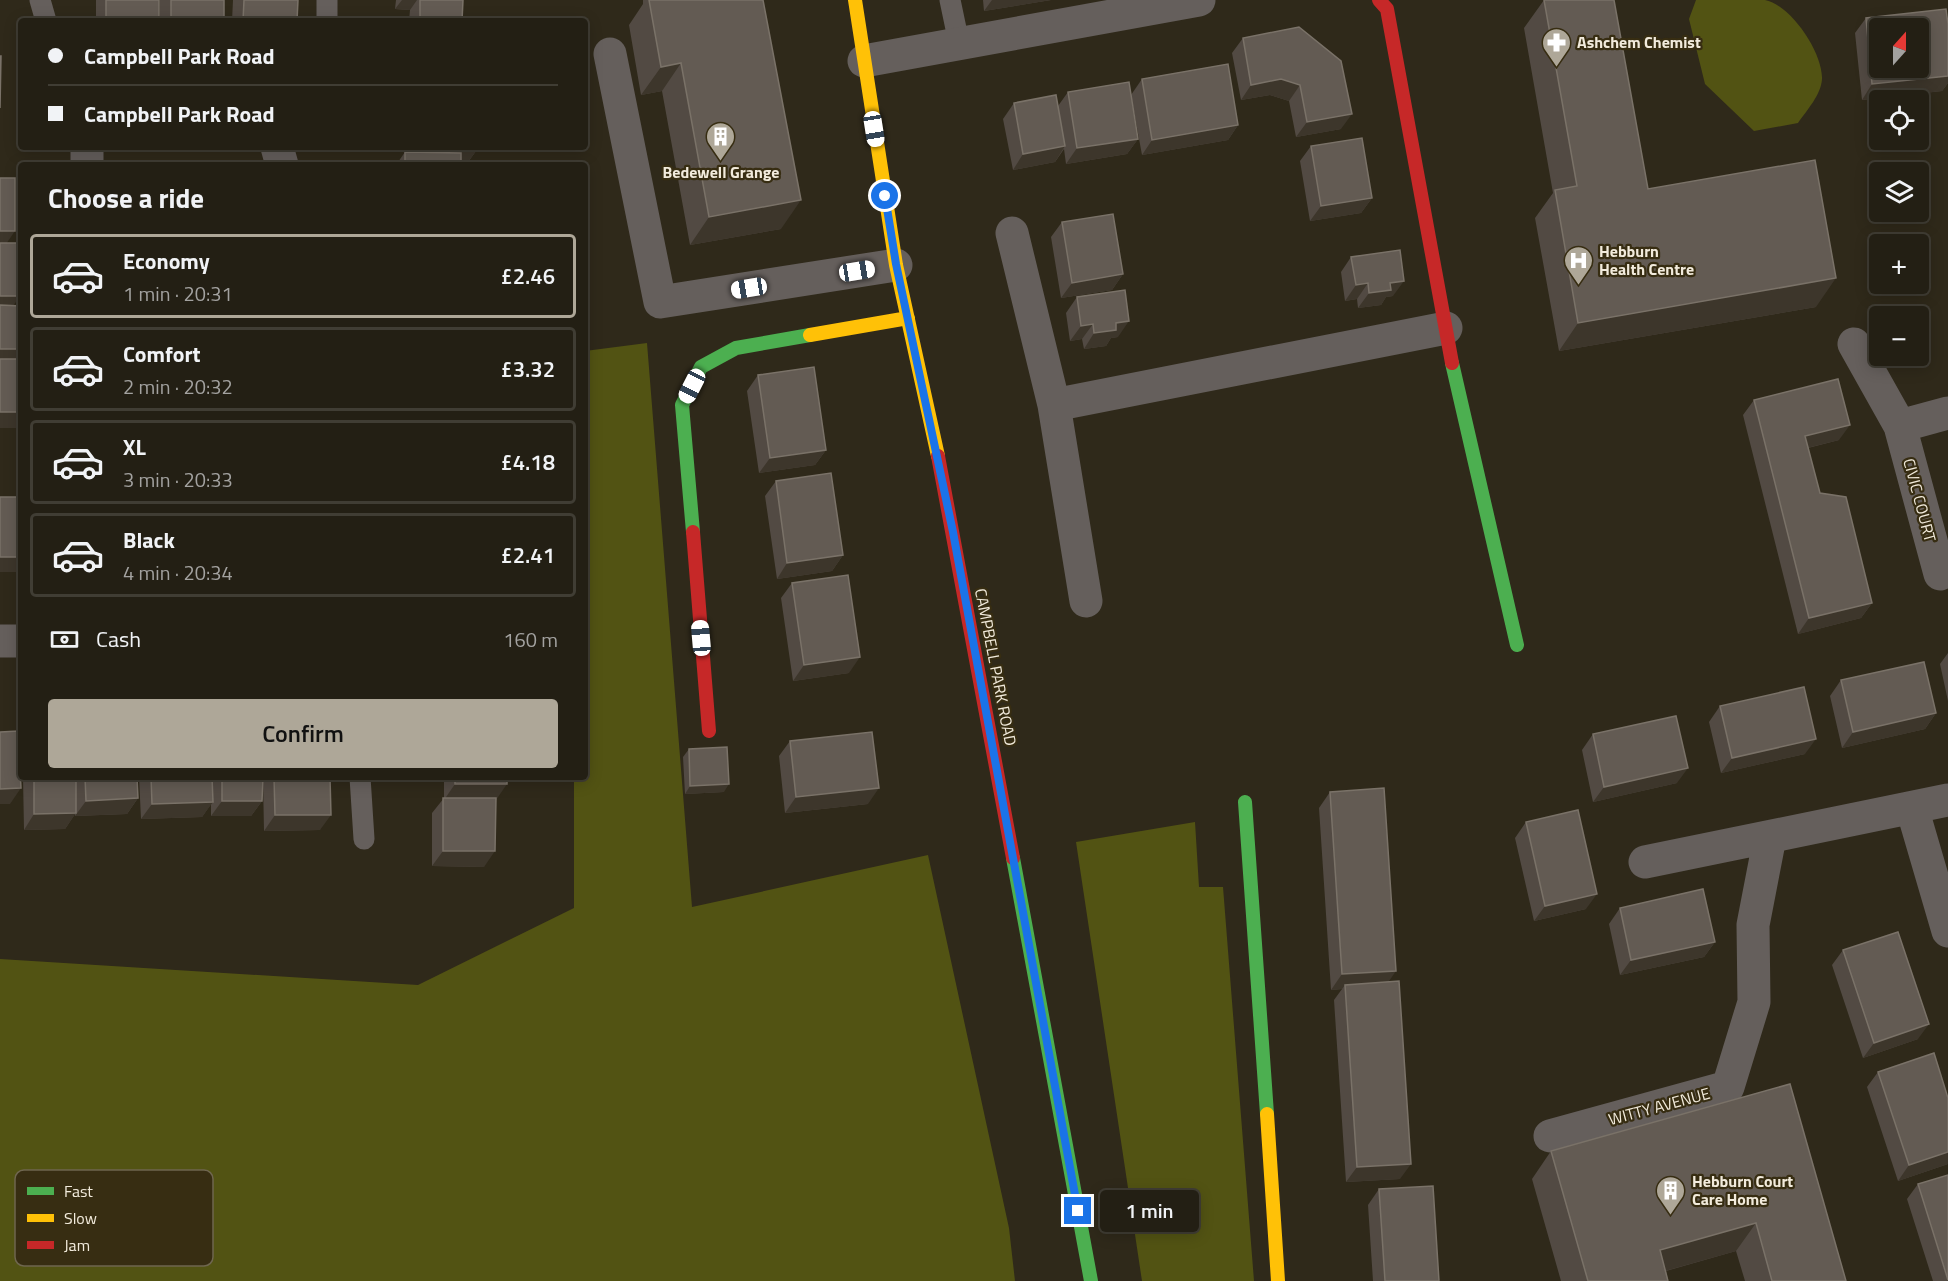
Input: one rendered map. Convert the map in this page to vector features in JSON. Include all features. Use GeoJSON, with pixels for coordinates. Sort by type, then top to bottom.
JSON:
{"type":"FeatureCollection","features":[{"type":"Feature","properties":{"kind":"street","name":"CAMPBELL PARK ROAD"},"geometry":{"type":"LineString","coordinates":[[849,0],[864,61]]}},
{"type":"Feature","properties":{"kind":"street","name":"CAMPBELL PARK ROAD"},"geometry":{"type":"LineString","coordinates":[[855,0],[896,264],[945,487],[1091,1281]]}},
{"type":"Feature","properties":{"kind":"street"},"geometry":{"type":"LineString","coordinates":[[864,61],[1199,0]]}},
{"type":"Feature","properties":{"kind":"street"},"geometry":{"type":"LineString","coordinates":[[1379,0],[1387,9],[1456,387],[1517,645]]}},
{"type":"Feature","properties":{"kind":"street"},"geometry":{"type":"LineString","coordinates":[[610,54],[660,302],[896,264]]}},
{"type":"Feature","properties":{"kind":"street"},"geometry":{"type":"LineString","coordinates":[[1012,233],[1053,405],[1086,601]]}},
{"type":"Feature","properties":{"kind":"street"},"geometry":{"type":"LineString","coordinates":[[709,731],[682,405],[701,367],[736,348],[908,318]]}},
{"type":"Feature","properties":{"kind":"street"},"geometry":{"type":"LineString","coordinates":[[1053,405],[1446,328]]}},
{"type":"Feature","properties":{"kind":"street","name":"CIVIC COURT"},"geometry":{"type":"LineString","coordinates":[[1854,344],[1900,426],[1940,574]]}},
{"type":"Feature","properties":{"kind":"street"},"geometry":{"type":"LineString","coordinates":[[1900,426],[1948,414]]}},
{"type":"Feature","properties":{"kind":"street"},"geometry":{"type":"LineString","coordinates":[[0,641],[18,641]]}},
{"type":"Feature","properties":{"kind":"street"},"geometry":{"type":"LineString","coordinates":[[1644,862],[1948,800]]}},
{"type":"Feature","properties":{"kind":"street"},"geometry":{"type":"LineString","coordinates":[[1245,802],[1278,1281]]}},
{"type":"Feature","properties":{"kind":"street"},"geometry":{"type":"LineString","coordinates":[[1912,808],[1948,931]]}},
{"type":"Feature","properties":{"kind":"street","name":"WITTY AVENUE"},"geometry":{"type":"LineString","coordinates":[[1550,1136],[1728,1088],[1754,1002],[1752,925],[1770,837]]}},
{"type":"Feature","properties":{"kind":"lane"},"geometry":{"type":"LineString","coordinates":[[40,0],[44,18]]}},
{"type":"Feature","properties":{"kind":"lane"},"geometry":{"type":"LineString","coordinates":[[327,0],[327,18]]}},
{"type":"Feature","properties":{"kind":"lane"},"geometry":{"type":"LineString","coordinates":[[950,0],[959,44]]}},
{"type":"Feature","properties":{"kind":"lane"},"geometry":{"type":"LineString","coordinates":[[360,780],[364,839]]}},
{"type":"Feature","properties":{"kind":"shaded area"},"geometry":{"type":"Polygon","coordinates":[[[1696,0],[1765,0],[1775,4],[1795,20],[1817,56],[1822,79],[1816,97],[1798,123],[1754,131],[1705,84],[1689,19],[1696,0]]]}},
{"type":"Feature","properties":{"kind":"shaded area"},"geometry":{"type":"Polygon","coordinates":[[[647,343],[692,907],[928,855],[1009,1228],[1015,1281],[0,1281],[0,959],[418,985],[574,908],[574,780],[588,780],[588,351],[647,343]]]}},
{"type":"Feature","properties":{"kind":"shaded area"},"geometry":{"type":"Polygon","coordinates":[[[1195,822],[1199,887],[1223,887],[1254,1281],[1142,1281],[1076,842],[1195,822]]]}},
{"type":"Feature","properties":{"kind":"building"},"geometry":{"type":"Polygon","coordinates":[[[106,0],[159,0],[159,18],[106,18],[106,0]]]}},
{"type":"Feature","properties":{"kind":"building"},"geometry":{"type":"Polygon","coordinates":[[[171,0],[224,0],[224,18],[171,18],[171,0]]]}},
{"type":"Feature","properties":{"kind":"building"},"geometry":{"type":"Polygon","coordinates":[[[244,0],[298,0],[297,18],[243,18],[244,0]]]}},
{"type":"Feature","properties":{"kind":"building"},"geometry":{"type":"Polygon","coordinates":[[[420,0],[463,0],[462,18],[420,18],[420,0]]]}},
{"type":"Feature","properties":{"kind":"building","name":"Bedewell Grange"},"geometry":{"type":"Polygon","coordinates":[[[649,0],[763,0],[801,200],[709,217],[681,63],[661,67],[649,0]]]}},
{"type":"Feature","properties":{"kind":"building"},"geometry":{"type":"Polygon","coordinates":[[[1544,0],[1614,0],[1648,189],[1815,160],[1836,278],[1578,323],[1555,190],[1577,186],[1544,0]]]}},
{"type":"Feature","properties":{"kind":"building"},"geometry":{"type":"Polygon","coordinates":[[[1946,9],[1948,76],[1929,78],[1929,18],[1869,18],[1869,51],[1866,18],[1946,9]]]}},
{"type":"Feature","properties":{"kind":"building"},"geometry":{"type":"Polygon","coordinates":[[[1299,27],[1341,61],[1352,114],[1307,122],[1300,85],[1281,79],[1251,85],[1243,38],[1299,27]]]}},
{"type":"Feature","properties":{"kind":"building"},"geometry":{"type":"Polygon","coordinates":[[[0,56],[1,56],[0,108],[0,56]]]}},
{"type":"Feature","properties":{"kind":"building"},"geometry":{"type":"Polygon","coordinates":[[[1228,64],[1238,125],[1152,140],[1142,79],[1228,64]]]}},
{"type":"Feature","properties":{"kind":"building"},"geometry":{"type":"Polygon","coordinates":[[[1871,78],[1929,78],[1872,84],[1871,78]]]}},
{"type":"Feature","properties":{"kind":"building"},"geometry":{"type":"Polygon","coordinates":[[[1129,82],[1138,139],[1077,148],[1068,92],[1129,82]]]}},
{"type":"Feature","properties":{"kind":"building"},"geometry":{"type":"Polygon","coordinates":[[[1056,95],[1065,146],[1023,154],[1014,103],[1056,95]]]}},
{"type":"Feature","properties":{"kind":"building"},"geometry":{"type":"Polygon","coordinates":[[[1362,138],[1372,198],[1321,206],[1311,146],[1362,138]]]}},
{"type":"Feature","properties":{"kind":"building"},"geometry":{"type":"Polygon","coordinates":[[[405,152],[461,153],[461,162],[405,162],[405,152]]]}},
{"type":"Feature","properties":{"kind":"building"},"geometry":{"type":"Polygon","coordinates":[[[0,178],[15,178],[15,231],[0,231],[0,178]]]}},
{"type":"Feature","properties":{"kind":"building"},"geometry":{"type":"Polygon","coordinates":[[[1113,214],[1123,274],[1072,283],[1062,222],[1113,214]]]}},
{"type":"Feature","properties":{"kind":"building"},"geometry":{"type":"Polygon","coordinates":[[[0,243],[18,243],[18,296],[0,296],[0,243]]]}},
{"type":"Feature","properties":{"kind":"building"},"geometry":{"type":"Polygon","coordinates":[[[1400,250],[1404,281],[1390,283],[1391,290],[1369,293],[1368,283],[1356,285],[1351,257],[1400,250]]]}},
{"type":"Feature","properties":{"kind":"building"},"geometry":{"type":"Polygon","coordinates":[[[1125,290],[1129,321],[1116,323],[1116,330],[1094,333],[1093,324],[1081,326],[1077,297],[1125,290]]]}},
{"type":"Feature","properties":{"kind":"building"},"geometry":{"type":"Polygon","coordinates":[[[0,305],[18,306],[18,349],[0,349],[0,305]]]}},
{"type":"Feature","properties":{"kind":"building"},"geometry":{"type":"Polygon","coordinates":[[[0,359],[18,359],[18,412],[0,412],[0,359]]]}},
{"type":"Feature","properties":{"kind":"building"},"geometry":{"type":"Polygon","coordinates":[[[814,367],[826,450],[770,458],[758,375],[814,367]]]}},
{"type":"Feature","properties":{"kind":"building"},"geometry":{"type":"Polygon","coordinates":[[[1838,379],[1850,425],[1805,436],[1820,493],[1846,497],[1872,603],[1809,618],[1754,400],[1838,379]]]}},
{"type":"Feature","properties":{"kind":"building"},"geometry":{"type":"Polygon","coordinates":[[[831,473],[843,555],[787,563],[776,481],[831,473]]]}},
{"type":"Feature","properties":{"kind":"building"},"geometry":{"type":"Polygon","coordinates":[[[0,497],[18,497],[18,557],[0,557],[0,497]]]}},
{"type":"Feature","properties":{"kind":"building"},"geometry":{"type":"Polygon","coordinates":[[[848,575],[860,657],[804,665],[792,583],[848,575]]]}},
{"type":"Feature","properties":{"kind":"building"},"geometry":{"type":"Polygon","coordinates":[[[1924,662],[1936,713],[1853,732],[1841,680],[1924,662]]]}},
{"type":"Feature","properties":{"kind":"building"},"geometry":{"type":"Polygon","coordinates":[[[1804,687],[1816,739],[1732,758],[1720,706],[1804,687]]]}},
{"type":"Feature","properties":{"kind":"building"},"geometry":{"type":"Polygon","coordinates":[[[1676,716],[1688,768],[1604,787],[1593,734],[1676,716]]]}},
{"type":"Feature","properties":{"kind":"building"},"geometry":{"type":"Polygon","coordinates":[[[18,731],[18,780],[21,780],[21,788],[0,789],[0,732],[18,731]]]}},
{"type":"Feature","properties":{"kind":"building"},"geometry":{"type":"Polygon","coordinates":[[[872,732],[879,788],[796,797],[790,741],[872,732]]]}},
{"type":"Feature","properties":{"kind":"building"},"geometry":{"type":"Polygon","coordinates":[[[727,747],[729,784],[690,786],[689,749],[727,747]]]}},
{"type":"Feature","properties":{"kind":"building"},"geometry":{"type":"Polygon","coordinates":[[[34,780],[76,780],[76,813],[34,814],[34,780]]]}},
{"type":"Feature","properties":{"kind":"building"},"geometry":{"type":"Polygon","coordinates":[[[85,780],[137,780],[138,798],[86,801],[85,780]]]}},
{"type":"Feature","properties":{"kind":"building"},"geometry":{"type":"Polygon","coordinates":[[[151,780],[212,780],[213,802],[152,804],[151,780]]]}},
{"type":"Feature","properties":{"kind":"building"},"geometry":{"type":"Polygon","coordinates":[[[222,780],[263,780],[262,801],[222,801],[222,780]]]}},
{"type":"Feature","properties":{"kind":"building"},"geometry":{"type":"Polygon","coordinates":[[[274,780],[330,780],[331,815],[275,815],[274,780]]]}},
{"type":"Feature","properties":{"kind":"building"},"geometry":{"type":"Polygon","coordinates":[[[455,780],[507,780],[507,784],[455,784],[455,780]]]}},
{"type":"Feature","properties":{"kind":"building"},"geometry":{"type":"Polygon","coordinates":[[[1384,788],[1396,971],[1342,974],[1330,792],[1384,788]]]}},
{"type":"Feature","properties":{"kind":"building"},"geometry":{"type":"Polygon","coordinates":[[[443,798],[496,798],[495,851],[443,851],[443,798]]]}},
{"type":"Feature","properties":{"kind":"building"},"geometry":{"type":"Polygon","coordinates":[[[1578,810],[1597,894],[1545,906],[1526,822],[1578,810]]]}},
{"type":"Feature","properties":{"kind":"building"},"geometry":{"type":"Polygon","coordinates":[[[1703,889],[1715,942],[1631,960],[1620,908],[1703,889]]]}},
{"type":"Feature","properties":{"kind":"building"},"geometry":{"type":"Polygon","coordinates":[[[1898,932],[1929,1024],[1874,1043],[1843,950],[1898,932]]]}},
{"type":"Feature","properties":{"kind":"building"},"geometry":{"type":"Polygon","coordinates":[[[1399,981],[1411,1164],[1357,1167],[1345,985],[1399,981]]]}},
{"type":"Feature","properties":{"kind":"building"},"geometry":{"type":"Polygon","coordinates":[[[1934,1053],[1948,1098],[1948,1152],[1909,1165],[1878,1072],[1934,1053]]]}},
{"type":"Feature","properties":{"kind":"building","name":"Hebburn Court Care Home"},"geometry":{"type":"Polygon","coordinates":[[[1790,1084],[1846,1281],[1772,1281],[1756,1223],[1660,1250],[1668,1281],[1588,1281],[1551,1151],[1790,1084]]]}},
{"type":"Feature","properties":{"kind":"building"},"geometry":{"type":"Polygon","coordinates":[[[1948,1175],[1948,1280],[1918,1184],[1948,1175]]]}},
{"type":"Feature","properties":{"kind":"building"},"geometry":{"type":"Polygon","coordinates":[[[1433,1186],[1439,1281],[1385,1281],[1379,1189],[1433,1186]]]}},
{"type":"Feature","properties":{"kind":"traffic: fast"},"geometry":{"type":"LineString","coordinates":[[693,532],[682,405],[701,367],[736,348],[810,335]]}},
{"type":"Feature","properties":{"kind":"traffic: fast"},"geometry":{"type":"LineString","coordinates":[[1452,363],[1517,645]]}},
{"type":"Feature","properties":{"kind":"traffic: fast"},"geometry":{"type":"LineString","coordinates":[[1245,802],[1267,1114]]}},
{"type":"Feature","properties":{"kind":"traffic: fast"},"geometry":{"type":"LineString","coordinates":[[1013,858],[1091,1281]]}},
{"type":"Feature","properties":{"kind":"traffic: slow"},"geometry":{"type":"LineString","coordinates":[[855,0],[896,265],[938,456]]}},
{"type":"Feature","properties":{"kind":"traffic: slow"},"geometry":{"type":"LineString","coordinates":[[810,335],[908,318]]}},
{"type":"Feature","properties":{"kind":"traffic: slow"},"geometry":{"type":"LineString","coordinates":[[1267,1114],[1278,1281]]}},
{"type":"Feature","properties":{"kind":"traffic: jam"},"geometry":{"type":"LineString","coordinates":[[1379,0],[1387,9],[1452,363]]}},
{"type":"Feature","properties":{"kind":"traffic: jam"},"geometry":{"type":"LineString","coordinates":[[938,456],[1013,858]]}},
{"type":"Feature","properties":{"kind":"traffic: jam"},"geometry":{"type":"LineString","coordinates":[[693,532],[709,731]]}},
{"type":"Feature","properties":{"kind":"place","name":"Ashchem Chemist"},"geometry":{"type":"Point","coordinates":[1556,68]}},
{"type":"Feature","properties":{"kind":"place","name":"Bedewell Grange"},"geometry":{"type":"Point","coordinates":[721,162]}},
{"type":"Feature","properties":{"kind":"place","name":"Hebburn Health Centre"},"geometry":{"type":"Point","coordinates":[1578,286]}},
{"type":"Feature","properties":{"kind":"place","name":"Hebburn Court Care Home"},"geometry":{"type":"Point","coordinates":[1671,1216]}},
{"type":"Feature","properties":{"kind":"route"},"geometry":{"type":"LineString","coordinates":[[885,196],[896,264],[945,487],[1078,1211]]}}]}
